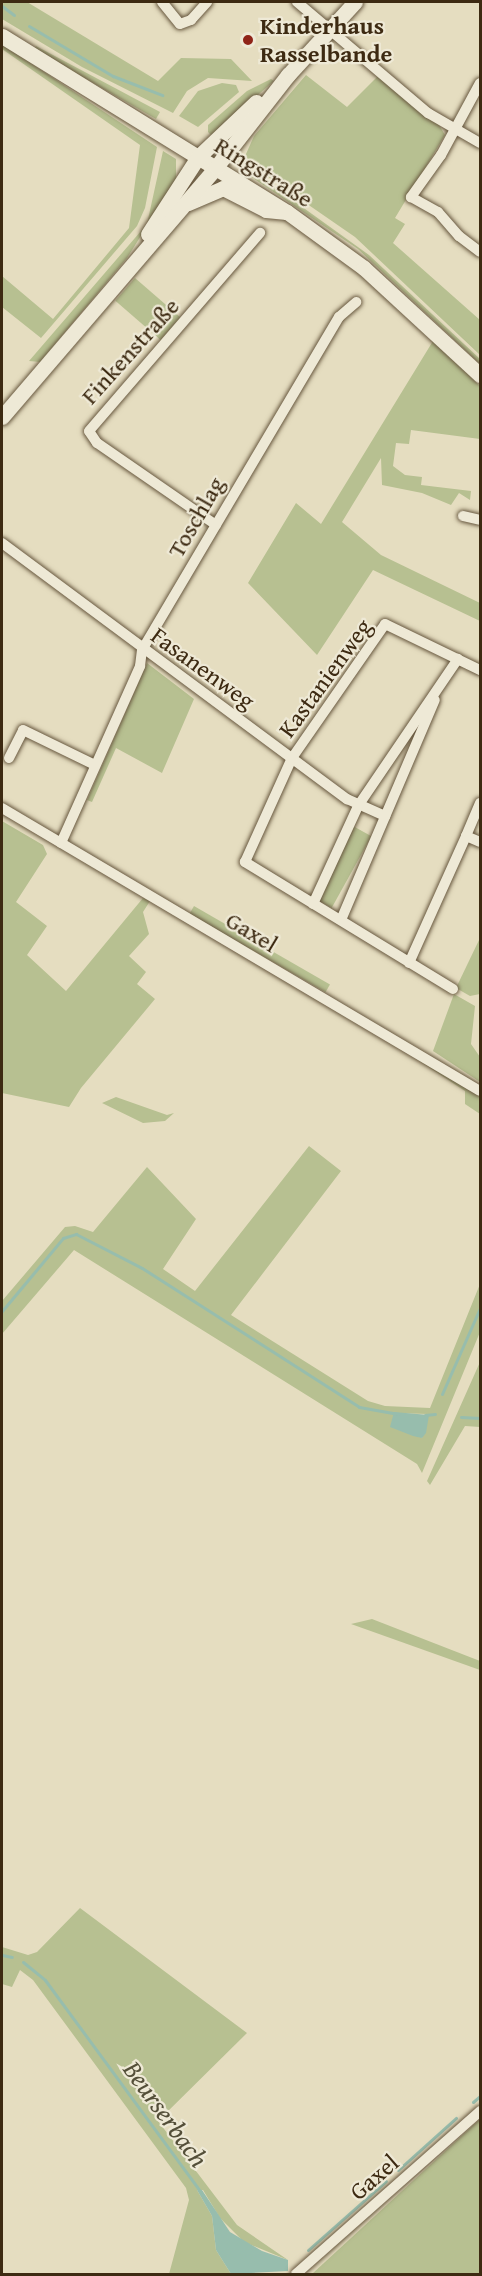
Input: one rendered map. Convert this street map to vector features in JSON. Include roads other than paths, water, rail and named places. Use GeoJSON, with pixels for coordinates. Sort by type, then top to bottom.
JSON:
{"type":"FeatureCollection","features":[{"type":"Feature","properties":{"kind":"street"},"geometry":{"type":"LineString","coordinates":[[162,2],[180,24],[191,20],[207,2]]}},
{"type":"Feature","properties":{"kind":"street"},"geometry":{"type":"LineString","coordinates":[[297,2],[428,113],[480,143]]}},
{"type":"Feature","properties":{"kind":"street"},"geometry":{"type":"LineString","coordinates":[[109,291],[198,157],[288,75],[355,2]]}},
{"type":"Feature","properties":{"kind":"street","name":"Ringstraße"},"geometry":{"type":"LineString","coordinates":[[2,36],[150,130],[216,167],[287,212],[364,267],[480,375]]}},
{"type":"Feature","properties":{"kind":"street"},"geometry":{"type":"LineString","coordinates":[[2,417],[216,167],[288,75]]}},
{"type":"Feature","properties":{"kind":"street"},"geometry":{"type":"LineString","coordinates":[[480,83],[454,130],[411,198],[438,212],[459,236],[480,252]]}},
{"type":"Feature","properties":{"kind":"street"},"geometry":{"type":"LineString","coordinates":[[183,205],[212,189],[223,188],[266,210],[287,212]]}},
{"type":"Feature","properties":{"kind":"street","name":"Finkenstraße"},"geometry":{"type":"LineString","coordinates":[[216,525],[97,443],[89,431],[215,290],[260,233]]}},
{"type":"Feature","properties":{"kind":"street","name":"Toschlag"},"geometry":{"type":"LineString","coordinates":[[61,843],[140,666],[142,650],[339,317],[356,302]]}},
{"type":"Feature","properties":{"kind":"street"},"geometry":{"type":"LineString","coordinates":[[463,516],[480,520]]}},
{"type":"Feature","properties":{"kind":"street","name":"Fasanenweg"},"geometry":{"type":"LineString","coordinates":[[2,543],[142,650],[358,806],[385,816]]}},
{"type":"Feature","properties":{"kind":"street","name":"Kastanienweg"},"geometry":{"type":"LineString","coordinates":[[292,758],[385,624],[480,670]]}},
{"type":"Feature","properties":{"kind":"street"},"geometry":{"type":"LineString","coordinates":[[313,904],[358,806],[458,659]]}},
{"type":"Feature","properties":{"kind":"street"},"geometry":{"type":"LineString","coordinates":[[341,921],[443,680]]}},
{"type":"Feature","properties":{"kind":"street"},"geometry":{"type":"LineString","coordinates":[[9,758],[23,730],[95,765]]}},
{"type":"Feature","properties":{"kind":"street"},"geometry":{"type":"LineString","coordinates":[[292,758],[245,862],[453,989]]}},
{"type":"Feature","properties":{"kind":"street"},"geometry":{"type":"LineString","coordinates":[[409,963],[480,803]]}},
{"type":"Feature","properties":{"kind":"street","name":"Gaxel"},"geometry":{"type":"LineString","coordinates":[[2,808],[480,1091]]}},
{"type":"Feature","properties":{"kind":"street"},"geometry":{"type":"LineString","coordinates":[[466,836],[480,842]]}},
{"type":"Feature","properties":{"kind":"street","name":"Gaxel"},"geometry":{"type":"LineString","coordinates":[[296,2274],[480,2111]]}},
{"type":"Feature","properties":{"kind":"waterway"},"geometry":{"type":"LineString","coordinates":[[2,6],[14,15]]}},
{"type":"Feature","properties":{"kind":"waterway"},"geometry":{"type":"LineString","coordinates":[[29,26],[113,76],[162,95]]}},
{"type":"Feature","properties":{"kind":"waterway"},"geometry":{"type":"LineString","coordinates":[[2,1311],[63,1238],[76,1234],[142,1268],[359,1407],[398,1414]]}},
{"type":"Feature","properties":{"kind":"waterway"},"geometry":{"type":"LineString","coordinates":[[442,1394],[480,1308]]}},
{"type":"Feature","properties":{"kind":"waterway"},"geometry":{"type":"LineString","coordinates":[[425,1415],[435,1414]]}},
{"type":"Feature","properties":{"kind":"waterway"},"geometry":{"type":"LineString","coordinates":[[461,1417],[480,1418]]}},
{"type":"Feature","properties":{"kind":"waterway","name":"Beurserbach"},"geometry":{"type":"LineString","coordinates":[[2,1955],[12,1957]]}},
{"type":"Feature","properties":{"kind":"waterway","name":"Beurserbach"},"geometry":{"type":"LineString","coordinates":[[23,1962],[45,1980],[201,2192]]}},
{"type":"Feature","properties":{"kind":"waterway"},"geometry":{"type":"LineString","coordinates":[[473,2102],[480,2096]]}},
{"type":"Feature","properties":{"kind":"waterway"},"geometry":{"type":"LineString","coordinates":[[398,2170],[456,2118]]}},
{"type":"Feature","properties":{"kind":"waterway"},"geometry":{"type":"LineString","coordinates":[[308,2250],[386,2181]]}},
{"type":"Feature","properties":{"kind":"place","name":"Kinderhaus Rasselbande"},"geometry":{"type":"Point","coordinates":[248,40]}}]}
